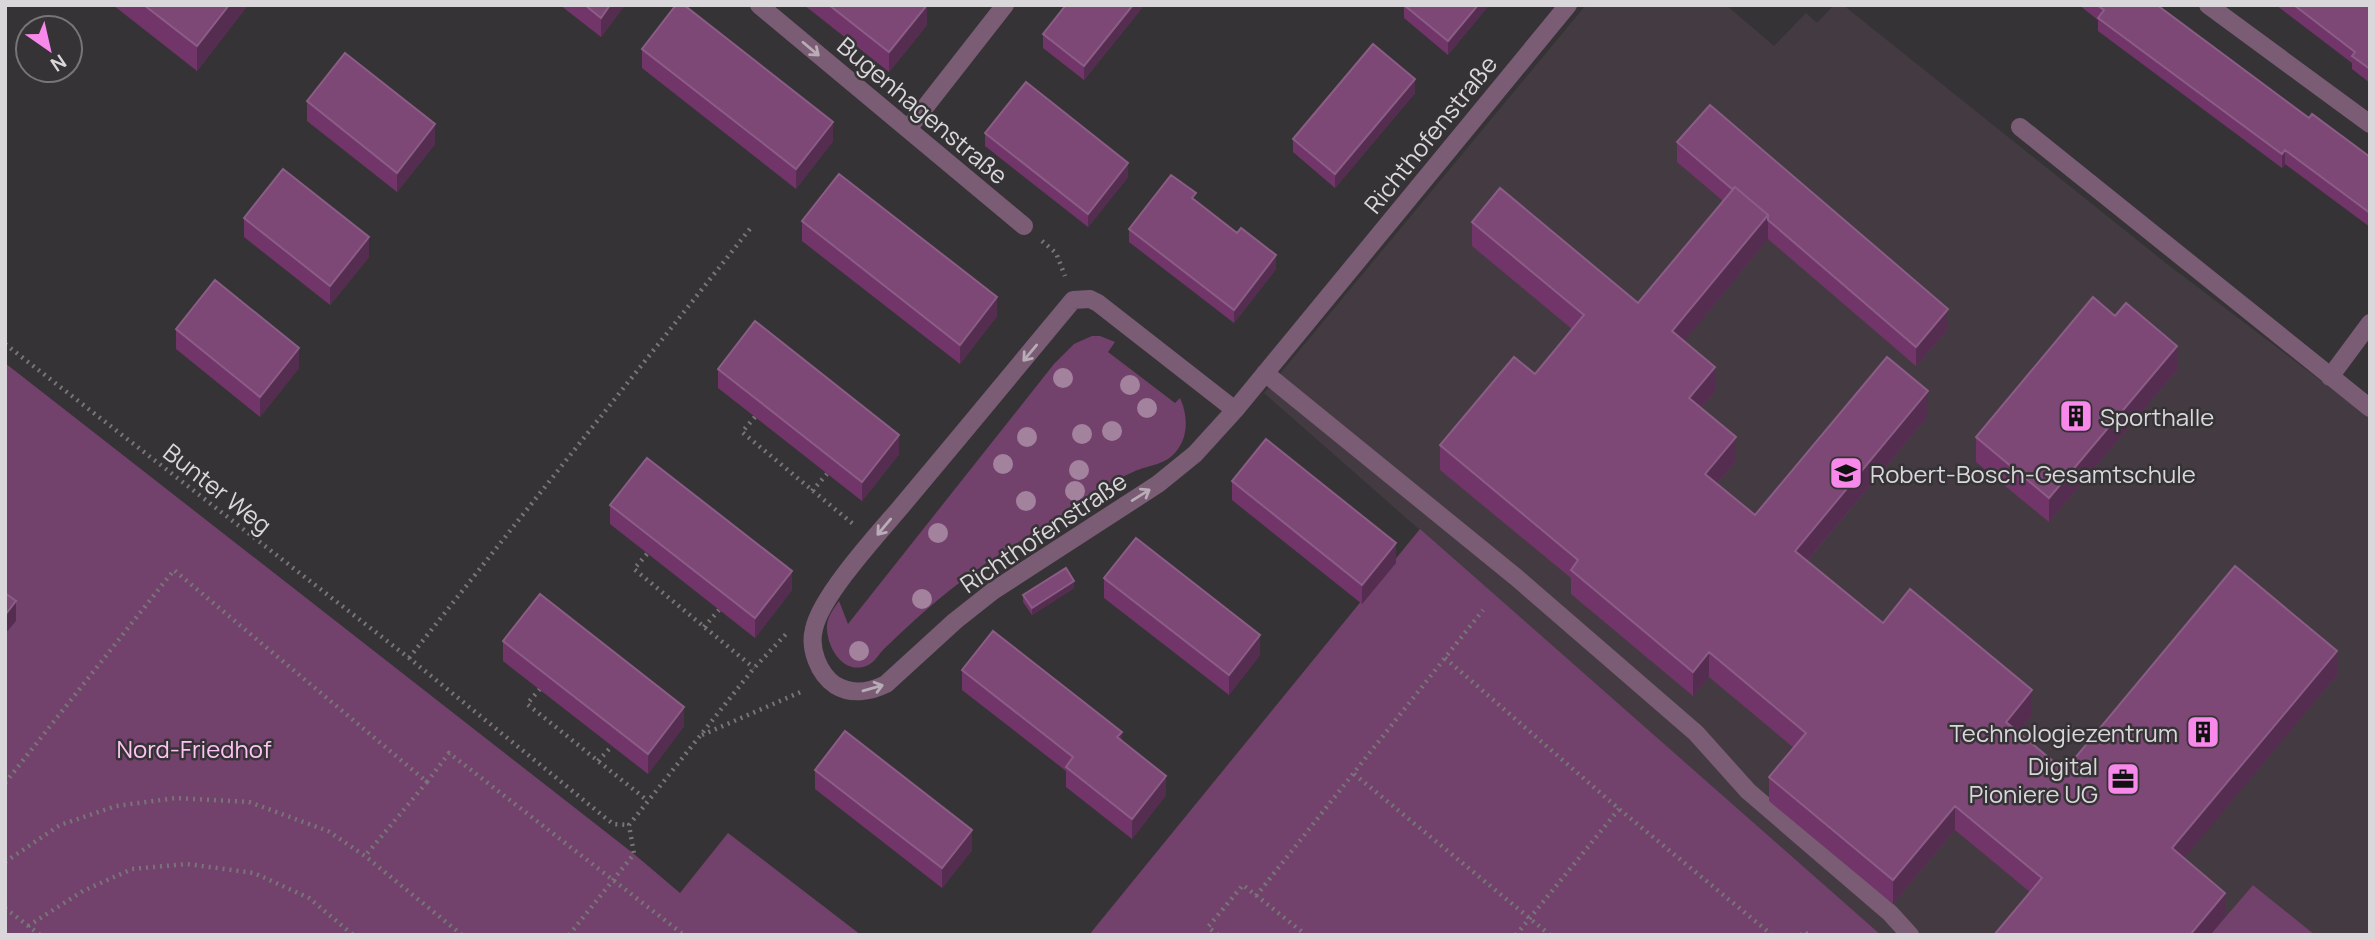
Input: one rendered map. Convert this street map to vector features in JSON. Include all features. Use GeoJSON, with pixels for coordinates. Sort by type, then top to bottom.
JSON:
{"type":"FeatureCollection","features":[{"type":"Feature","properties":{"kind":"street","name":"Bugenhagenstraße"},"geometry":{"type":"LineString","coordinates":[[759,5],[1024,226]]}},
{"type":"Feature","properties":{"kind":"street"},"geometry":{"type":"LineString","coordinates":[[908,129],[1004,5]]}},
{"type":"Feature","properties":{"kind":"street","name":"Richthofenstraße"},"geometry":{"type":"LineString","coordinates":[[829,679],[835,685],[853,692],[886,684],[955,621],[993,591],[1158,484],[1195,454],[1235,410],[1567,5]]}},
{"type":"Feature","properties":{"kind":"street"},"geometry":{"type":"LineString","coordinates":[[2208,5],[2370,124]]}},
{"type":"Feature","properties":{"kind":"street"},"geometry":{"type":"LineString","coordinates":[[2020,127],[2370,408]]}},
{"type":"Feature","properties":{"kind":"street"},"geometry":{"type":"LineString","coordinates":[[829,679],[819,664],[812,645],[814,627],[825,604],[873,541],[1073,300],[1090,299],[1098,303],[1235,410]]}},
{"type":"Feature","properties":{"kind":"street"},"geometry":{"type":"LineString","coordinates":[[2330,377],[2370,323]]}},
{"type":"Feature","properties":{"kind":"street"},"geometry":{"type":"LineString","coordinates":[[1265,373],[1517,578],[1685,724],[1748,791],[1890,913],[1910,935]]}},
{"type":"Feature","properties":{"kind":"path"},"geometry":{"type":"LineString","coordinates":[[409,658],[753,225]]}},
{"type":"Feature","properties":{"kind":"path"},"geometry":{"type":"LineString","coordinates":[[1024,226],[1056,253],[1073,300]]}},
{"type":"Feature","properties":{"kind":"path","name":"Bunter Weg"},"geometry":{"type":"LineString","coordinates":[[5,344],[409,658],[614,824],[629,825]]}},
{"type":"Feature","properties":{"kind":"path"},"geometry":{"type":"LineString","coordinates":[[755,417],[742,432],[873,541]]}},
{"type":"Feature","properties":{"kind":"path"},"geometry":{"type":"LineString","coordinates":[[812,491],[827,474]]}},
{"type":"Feature","properties":{"kind":"path"},"geometry":{"type":"LineString","coordinates":[[648,554],[634,569],[754,668]]}},
{"type":"Feature","properties":{"kind":"path"},"geometry":{"type":"LineString","coordinates":[[5,783],[174,570],[428,782]]}},
{"type":"Feature","properties":{"kind":"path"},"geometry":{"type":"LineString","coordinates":[[569,935],[634,854],[629,825],[782,636],[825,604]]}},
{"type":"Feature","properties":{"kind":"path"},"geometry":{"type":"LineString","coordinates":[[704,627],[719,610]]}},
{"type":"Feature","properties":{"kind":"path"},"geometry":{"type":"LineString","coordinates":[[1256,896],[1483,610]]}},
{"type":"Feature","properties":{"kind":"path"},"geometry":{"type":"LineString","coordinates":[[1445,658],[1619,809],[1772,935]]}},
{"type":"Feature","properties":{"kind":"path"},"geometry":{"type":"LineString","coordinates":[[701,735],[829,679]]}},
{"type":"Feature","properties":{"kind":"path"},"geometry":{"type":"LineString","coordinates":[[540,689],[527,704],[648,801]]}},
{"type":"Feature","properties":{"kind":"path"},"geometry":{"type":"LineString","coordinates":[[598,761],[612,746]]}},
{"type":"Feature","properties":{"kind":"path"},"geometry":{"type":"LineString","coordinates":[[365,856],[449,753],[684,935]]}},
{"type":"Feature","properties":{"kind":"path"},"geometry":{"type":"LineString","coordinates":[[1354,774],[1550,935]]}},
{"type":"Feature","properties":{"kind":"path"},"geometry":{"type":"LineString","coordinates":[[5,862],[60,825],[116,806],[176,798],[249,802],[328,831],[365,856],[462,935]]}},
{"type":"Feature","properties":{"kind":"path"},"geometry":{"type":"LineString","coordinates":[[1516,935],[1619,809]]}},
{"type":"Feature","properties":{"kind":"path"},"geometry":{"type":"LineString","coordinates":[[28,926],[83,891],[132,869],[187,864],[254,873],[309,898],[353,935]]}},
{"type":"Feature","properties":{"kind":"path"},"geometry":{"type":"LineString","coordinates":[[1218,935],[1208,927],[1243,885],[1306,935]]}},
{"type":"Feature","properties":{"kind":"path"},"geometry":{"type":"LineString","coordinates":[[5,908],[40,935]]}},
{"type":"Feature","properties":{"kind":"path"},"geometry":{"type":"LineString","coordinates":[[1801,935],[1804,931],[1808,935]]}},
{"type":"Feature","properties":{"kind":"shaded area","name":"Robert-Bosch-Gesamtschule"},"geometry":{"type":"Polygon","coordinates":[[[1586,5],[1726,5],[1774,46],[1806,13],[1817,23],[1834,5],[1843,5],[2167,264],[2370,418],[2370,935],[2315,935],[2253,885],[2210,935],[1881,935],[1264,393],[1586,5]]]}},
{"type":"Feature","properties":{"kind":"green space"},"geometry":{"type":"Polygon","coordinates":[[[1092,336],[1115,342],[1108,352],[1175,403],[1180,398],[1186,424],[1178,449],[1163,462],[1133,472],[1110,484],[974,572],[923,613],[870,664],[855,667],[841,661],[832,648],[827,632],[830,615],[839,601],[848,624],[1054,364],[1074,344],[1092,336]]]}},
{"type":"Feature","properties":{"kind":"green space","name":"Nord-Friedhof"},"geometry":{"type":"Polygon","coordinates":[[[5,363],[634,854],[680,893],[728,833],[861,935],[5,935],[5,363]]]}},
{"type":"Feature","properties":{"kind":"green space"},"geometry":{"type":"Polygon","coordinates":[[[1420,529],[1881,935],[1089,935],[1420,529]]]}},
{"type":"Feature","properties":{"kind":"green space"},"geometry":{"type":"Polygon","coordinates":[[[2253,885],[2315,935],[2210,935],[2253,885]]]}},
{"type":"Feature","properties":{"kind":"building"},"geometry":{"type":"Polygon","coordinates":[[[144,5],[229,5],[197,46],[144,5]]]}},
{"type":"Feature","properties":{"kind":"building"},"geometry":{"type":"Polygon","coordinates":[[[585,5],[610,5],[601,18],[585,5]]]}},
{"type":"Feature","properties":{"kind":"building"},"geometry":{"type":"Polygon","coordinates":[[[676,5],[684,5],[833,122],[796,169],[642,49],[676,5]]]}},
{"type":"Feature","properties":{"kind":"building"},"geometry":{"type":"Polygon","coordinates":[[[829,5],[927,5],[889,52],[829,5]]]}},
{"type":"Feature","properties":{"kind":"building"},"geometry":{"type":"Polygon","coordinates":[[[1066,5],[1133,5],[1084,66],[1043,34],[1066,5]]]}},
{"type":"Feature","properties":{"kind":"building"},"geometry":{"type":"Polygon","coordinates":[[[1404,5],[1478,5],[1448,41],[1404,5]]]}},
{"type":"Feature","properties":{"kind":"building"},"geometry":{"type":"Polygon","coordinates":[[[2097,5],[2157,5],[2309,118],[2312,114],[2370,157],[2370,213],[2285,150],[2282,154],[2098,18],[2104,10],[2097,5]]]}},
{"type":"Feature","properties":{"kind":"building"},"geometry":{"type":"Polygon","coordinates":[[[2294,5],[2370,6],[2370,69],[2352,56],[2355,52],[2294,5]]]}},
{"type":"Feature","properties":{"kind":"building"},"geometry":{"type":"Polygon","coordinates":[[[1373,44],[1415,79],[1335,174],[1293,139],[1373,44]]]}},
{"type":"Feature","properties":{"kind":"building"},"geometry":{"type":"Polygon","coordinates":[[[345,53],[435,124],[397,173],[307,101],[345,53]]]}},
{"type":"Feature","properties":{"kind":"building"},"geometry":{"type":"Polygon","coordinates":[[[1026,82],[1128,163],[1088,214],[985,133],[1026,82]]]}},
{"type":"Feature","properties":{"kind":"building"},"geometry":{"type":"Polygon","coordinates":[[[1710,105],[1948,309],[1916,347],[1768,220],[1768,215],[1735,187],[1732,189],[1677,142],[1710,105]]]}},
{"type":"Feature","properties":{"kind":"building"},"geometry":{"type":"Polygon","coordinates":[[[283,169],[369,237],[330,286],[244,218],[283,169]]]}},
{"type":"Feature","properties":{"kind":"building"},"geometry":{"type":"Polygon","coordinates":[[[839,174],[997,297],[960,345],[802,221],[839,174]]]}},
{"type":"Feature","properties":{"kind":"building"},"geometry":{"type":"Polygon","coordinates":[[[1171,175],[1196,193],[1192,198],[1237,233],[1241,228],[1276,255],[1234,310],[1129,229],[1171,175]]]}},
{"type":"Feature","properties":{"kind":"building"},"geometry":{"type":"Polygon","coordinates":[[[1735,187],[1768,215],[1672,331],[1715,367],[1689,398],[1736,437],[1705,474],[1755,515],[1887,357],[1928,391],[1795,551],[1883,623],[1910,589],[2032,690],[2006,722],[2066,772],[2235,566],[2337,651],[2172,848],[2225,893],[2190,935],[1994,935],[2042,878],[1955,806],[1893,880],[1769,777],[1806,733],[1709,652],[1693,672],[1571,570],[1578,560],[1440,445],[1514,357],[1535,374],[1584,315],[1472,222],[1500,188],[1638,303],[1735,187]]]}},
{"type":"Feature","properties":{"kind":"building"},"geometry":{"type":"Polygon","coordinates":[[[215,280],[299,348],[260,397],[176,329],[215,280]]]}},
{"type":"Feature","properties":{"kind":"building","name":"Sporthalle"},"geometry":{"type":"Polygon","coordinates":[[[2093,297],[2115,316],[2126,303],[2177,346],[2049,498],[1976,437],[2093,297]]]}},
{"type":"Feature","properties":{"kind":"building"},"geometry":{"type":"Polygon","coordinates":[[[755,321],[899,435],[862,482],[718,369],[755,321]]]}},
{"type":"Feature","properties":{"kind":"building"},"geometry":{"type":"Polygon","coordinates":[[[1266,439],[1396,543],[1362,585],[1232,481],[1266,439]]]}},
{"type":"Feature","properties":{"kind":"building"},"geometry":{"type":"Polygon","coordinates":[[[647,458],[792,571],[755,618],[610,505],[647,458]]]}},
{"type":"Feature","properties":{"kind":"building"},"geometry":{"type":"Polygon","coordinates":[[[1136,538],[1260,635],[1229,675],[1104,578],[1136,538]]]}},
{"type":"Feature","properties":{"kind":"building"},"geometry":{"type":"Polygon","coordinates":[[[1066,568],[1074,581],[1032,608],[1023,595],[1066,568]]]}},
{"type":"Feature","properties":{"kind":"building"},"geometry":{"type":"Polygon","coordinates":[[[5,593],[16,601],[5,615],[5,593]]]}},
{"type":"Feature","properties":{"kind":"building"},"geometry":{"type":"Polygon","coordinates":[[[540,594],[684,707],[648,754],[503,641],[540,594]]]}},
{"type":"Feature","properties":{"kind":"building"},"geometry":{"type":"Polygon","coordinates":[[[993,631],[1122,732],[1117,737],[1166,776],[1132,819],[1066,767],[1073,757],[962,670],[993,631]]]}},
{"type":"Feature","properties":{"kind":"building"},"geometry":{"type":"Polygon","coordinates":[[[845,731],[972,830],[942,868],[815,770],[845,731]]]}},
{"type":"Feature","properties":{"kind":"place","name":"Sporthalle"},"geometry":{"type":"Point","coordinates":[2076,416]}},
{"type":"Feature","properties":{"kind":"place","name":"Robert-Bosch-Gesamtschule"},"geometry":{"type":"Point","coordinates":[1846,473]}},
{"type":"Feature","properties":{"kind":"place","name":"Technologiezentrum"},"geometry":{"type":"Point","coordinates":[2203,732]}},
{"type":"Feature","properties":{"kind":"place","name":"Digital Pioniere UG"},"geometry":{"type":"Point","coordinates":[2123,779]}}]}
